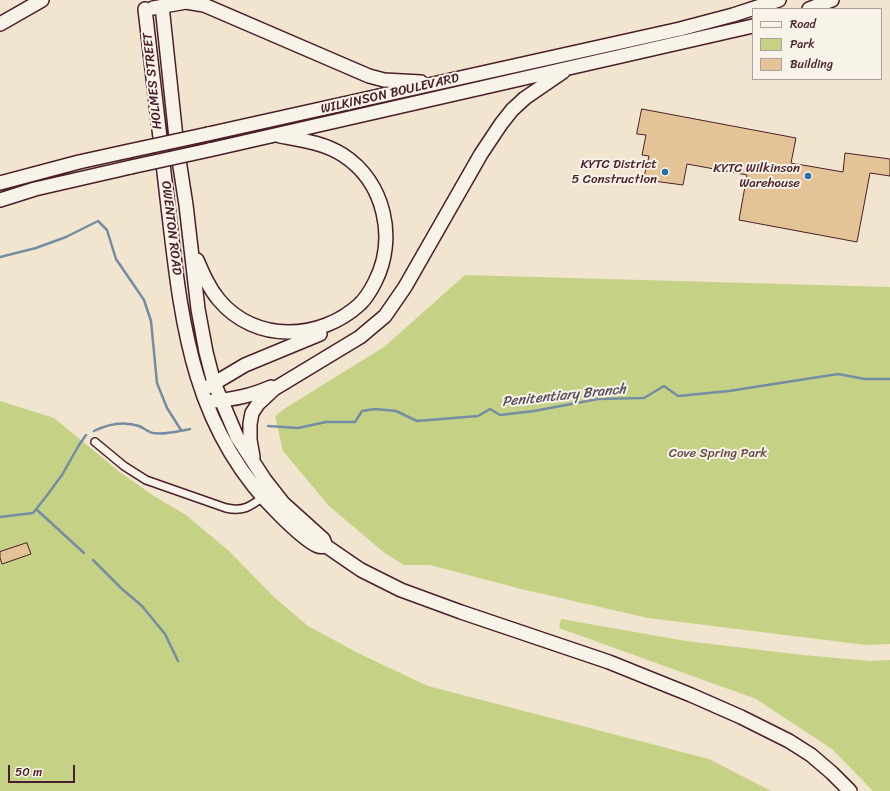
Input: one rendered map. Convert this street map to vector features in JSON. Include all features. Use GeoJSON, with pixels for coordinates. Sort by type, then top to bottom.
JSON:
{"type":"FeatureCollection","features":[{"type":"Feature","properties":{"kind":"highway"},"geometry":{"type":"LineString","coordinates":[[0,24],[42,0]]}},
{"type":"Feature","properties":{"kind":"highway"},"geometry":{"type":"LineString","coordinates":[[198,0],[324,58],[369,76],[384,80],[435,83]]}},
{"type":"Feature","properties":{"kind":"highway","name":"WILKINSON BOULEVARD"},"geometry":{"type":"LineString","coordinates":[[754,8],[779,0]]}},
{"type":"Feature","properties":{"kind":"highway"},"geometry":{"type":"LineString","coordinates":[[812,8],[832,0]]}},
{"type":"Feature","properties":{"kind":"highway"},"geometry":{"type":"LineString","coordinates":[[142,4],[162,6],[186,2],[216,9]]}},
{"type":"Feature","properties":{"kind":"highway","name":"HOLMES STREET"},"geometry":{"type":"LineString","coordinates":[[142,4],[162,153]]}},
{"type":"Feature","properties":{"kind":"highway","name":"HOLMES STREET"},"geometry":{"type":"LineString","coordinates":[[162,6],[177,147],[190,240]]}},
{"type":"Feature","properties":{"kind":"highway","name":"WILKINSON BOULEVARD"},"geometry":{"type":"LineString","coordinates":[[0,183],[79,162],[680,28],[752,9]]}},
{"type":"Feature","properties":{"kind":"highway","name":"WILKINSON BOULEVARD"},"geometry":{"type":"LineString","coordinates":[[0,200],[35,189],[752,26]]}},
{"type":"Feature","properties":{"kind":"highway"},"geometry":{"type":"LineString","coordinates":[[570,68],[525,98],[512,110],[501,124],[481,154],[405,287],[385,316],[360,337],[286,381],[258,404],[252,413],[250,424],[250,440],[258,470],[268,493],[284,518],[310,541],[318,546],[326,546],[361,570],[414,595],[609,662],[741,717],[812,755],[850,791]]}},
{"type":"Feature","properties":{"kind":"highway"},"geometry":{"type":"LineString","coordinates":[[274,135],[332,148],[344,155],[364,173],[378,196],[385,222],[386,235],[386,249],[378,276],[372,288],[360,304],[342,321],[330,329],[245,365],[214,383],[203,396],[221,400],[243,398],[254,395],[286,381]]}},
{"type":"Feature","properties":{"kind":"highway","name":"OWENTON ROAD"},"geometry":{"type":"LineString","coordinates":[[162,153],[173,253],[181,304],[187,338],[203,396],[224,442],[234,458],[268,493]]}},
{"type":"Feature","properties":{"kind":"highway"},"geometry":{"type":"LineString","coordinates":[[190,240],[204,278],[211,290],[228,310],[251,324],[277,331],[305,332],[332,324],[360,304]]}},
{"type":"Feature","properties":{"kind":"highway"},"geometry":{"type":"LineString","coordinates":[[190,240],[202,332],[214,383],[237,437],[258,470]]}},
{"type":"Feature","properties":{"kind":"street"},"geometry":{"type":"LineString","coordinates":[[94,442],[120,463],[146,480],[222,507],[245,509],[268,493]]}},
{"type":"Feature","properties":{"kind":"green space","name":"Cove Spring Park"},"geometry":{"type":"Polygon","coordinates":[[[465,275],[890,287],[890,644],[866,645],[648,618],[521,589],[430,565],[404,565],[386,554],[329,506],[283,451],[275,416],[384,347],[465,275]]]}},
{"type":"Feature","properties":{"kind":"green space"},"geometry":{"type":"Polygon","coordinates":[[[0,401],[54,418],[121,473],[154,496],[186,515],[229,551],[274,597],[308,626],[360,654],[428,686],[709,759],[771,791],[0,791],[0,401]]]}},
{"type":"Feature","properties":{"kind":"green space"},"geometry":{"type":"Polygon","coordinates":[[[561,619],[686,641],[803,655],[870,661],[890,660],[890,791],[873,791],[832,749],[756,699],[559,628],[561,619]]]}},
{"type":"Feature","properties":{"kind":"building","name":"KYTC Wilkinson Warehouse"},"geometry":{"type":"Polygon","coordinates":[[[642,109],[796,138],[791,163],[843,172],[845,153],[890,159],[890,176],[870,173],[857,242],[739,220],[747,175],[687,164],[683,185],[646,180],[647,176],[644,177],[649,156],[642,155],[646,135],[637,134],[642,109]]]}},
{"type":"Feature","properties":{"kind":"building"},"geometry":{"type":"Polygon","coordinates":[[[27,543],[31,554],[2,564],[0,552],[27,543]]]}},
{"type":"Feature","properties":{"kind":"waterway"},"geometry":{"type":"LineString","coordinates":[[0,257],[36,248],[66,237],[98,221],[107,230],[116,259],[144,300],[151,321],[157,383],[167,408],[181,430]]}},
{"type":"Feature","properties":{"kind":"waterway","name":"Penitentiary Branch"},"geometry":{"type":"LineString","coordinates":[[268,426],[298,428],[326,422],[355,422],[362,411],[375,409],[396,411],[417,421],[478,416],[490,409],[500,415],[534,411],[598,399],[644,398],[664,386],[678,396],[729,391],[838,374],[865,379],[890,379]]}},
{"type":"Feature","properties":{"kind":"waterway","name":"Penitentiary Branch"},"geometry":{"type":"LineString","coordinates":[[94,431],[110,425],[122,424],[133,424],[151,432],[162,434],[190,429]]}},
{"type":"Feature","properties":{"kind":"waterway","name":"Penitentiary Branch"},"geometry":{"type":"LineString","coordinates":[[0,517],[33,513],[62,475],[86,435]]}},
{"type":"Feature","properties":{"kind":"waterway"},"geometry":{"type":"LineString","coordinates":[[36,509],[84,553]]}},
{"type":"Feature","properties":{"kind":"waterway"},"geometry":{"type":"LineString","coordinates":[[93,560],[122,589],[142,606],[165,634],[178,661]]}},
{"type":"Feature","properties":{"kind":"place","name":"KYTC District 5 Construction"},"geometry":{"type":"Point","coordinates":[665,172]}},
{"type":"Feature","properties":{"kind":"place","name":"KYTC Wilkinson Warehouse"},"geometry":{"type":"Point","coordinates":[808,176]}}]}
